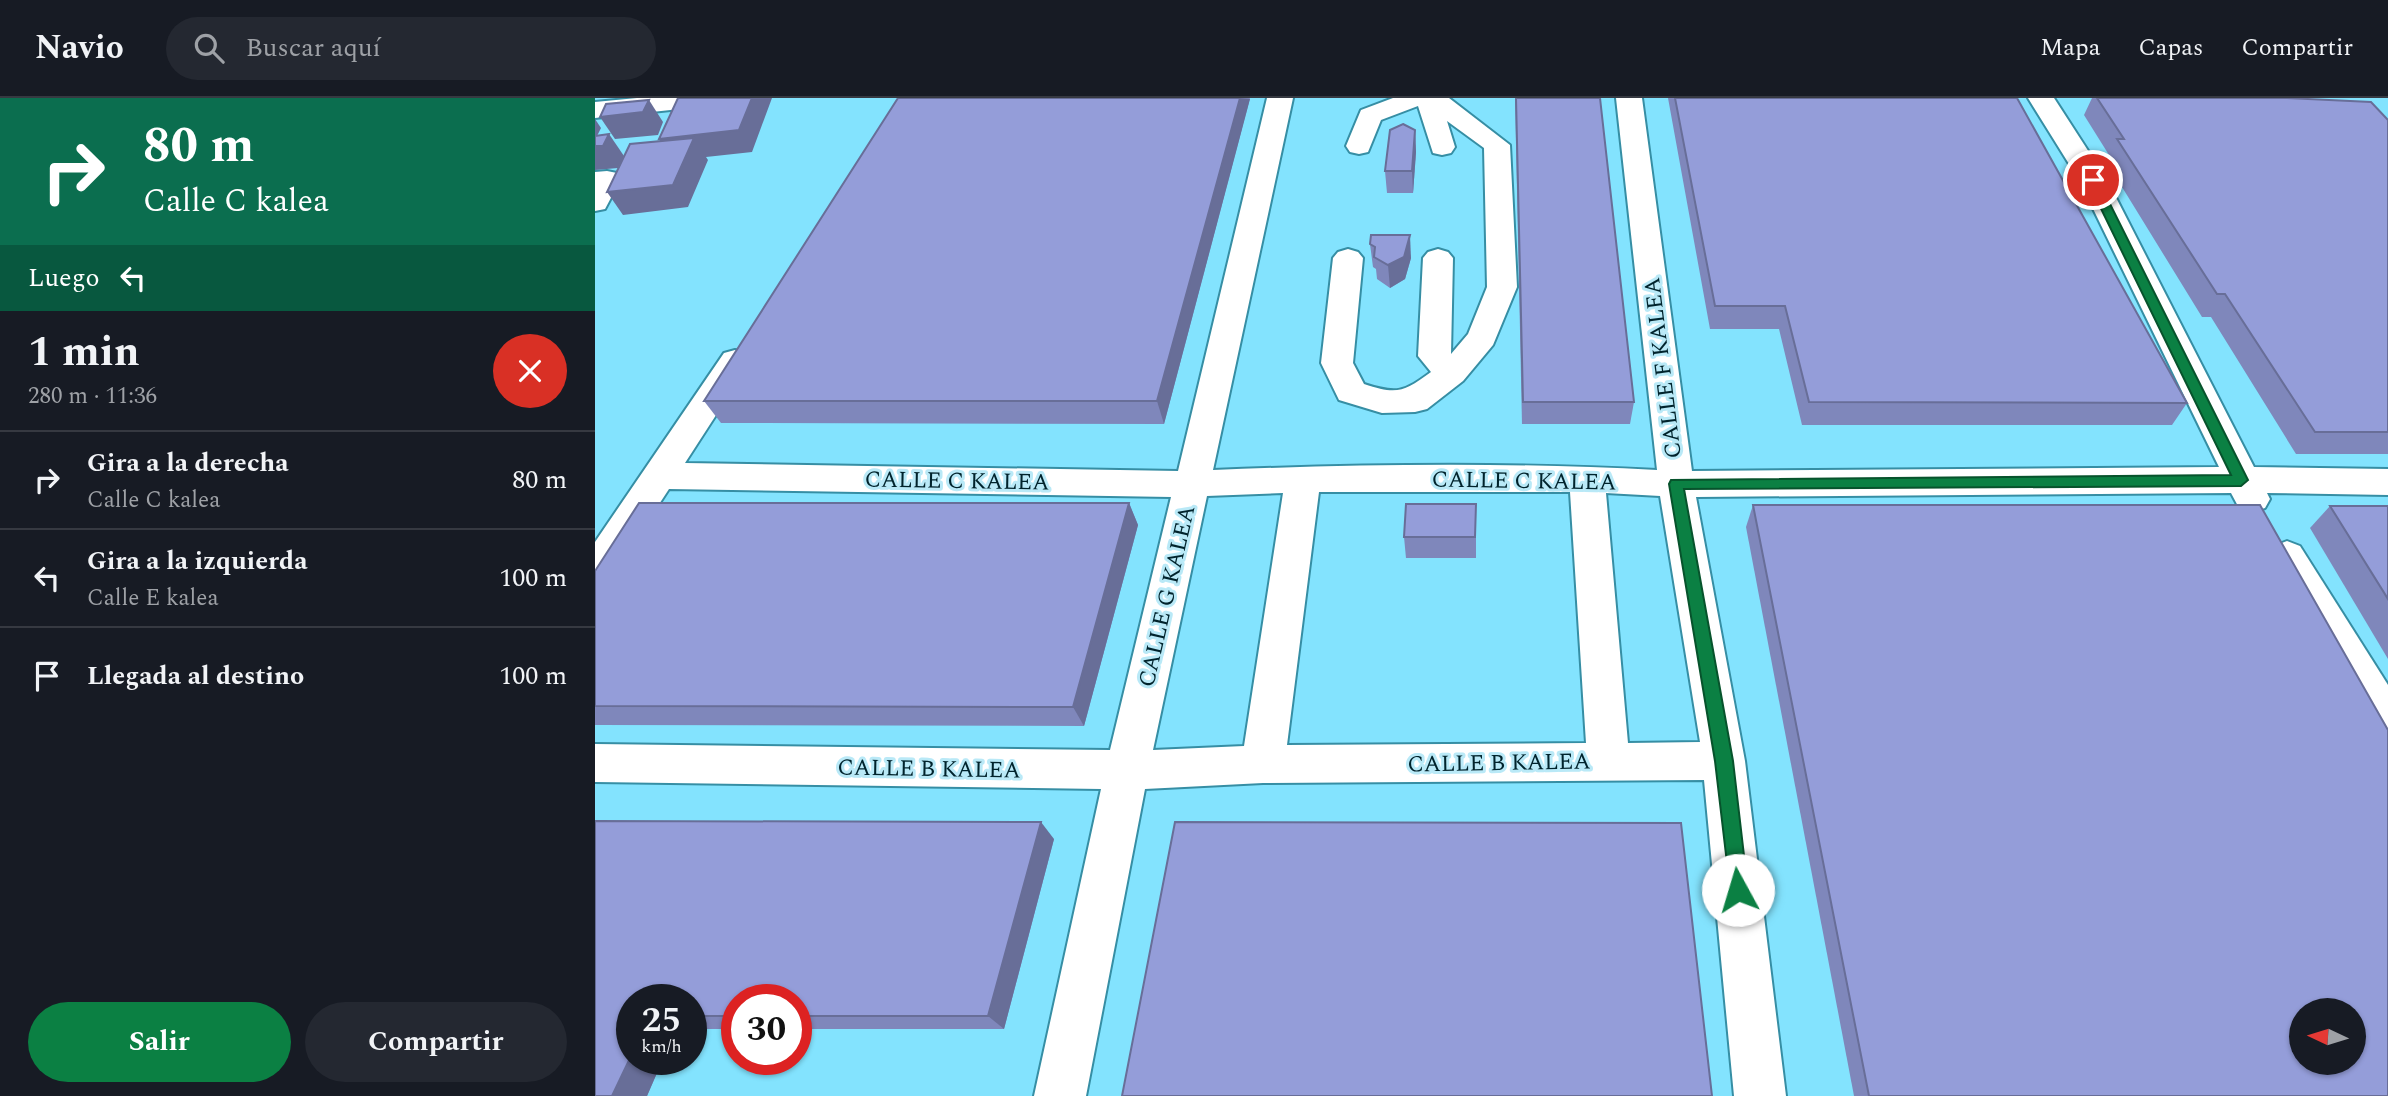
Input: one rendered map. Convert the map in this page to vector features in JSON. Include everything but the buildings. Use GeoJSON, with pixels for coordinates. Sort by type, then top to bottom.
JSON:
{"type":"FeatureCollection","features":[{"type":"Feature","properties":{"kind":"street","name":"CALLE G KALEA"},"geometry":{"type":"LineString","coordinates":[[1060,1096],[1127,770],[1280,98]]}},
{"type":"Feature","properties":{"kind":"street"},"geometry":{"type":"LineString","coordinates":[[1359,146],[1370,115],[1416,98]]}},
{"type":"Feature","properties":{"kind":"street"},"geometry":{"type":"LineString","coordinates":[[1431,98],[1442,147]]}},
{"type":"Feature","properties":{"kind":"street"},"geometry":{"type":"LineString","coordinates":[[1348,258],[1337,363],[1351,392],[1382,402],[1415,401],[1452,373],[1482,338],[1502,286],[1497,145],[1431,98]]}},
{"type":"Feature","properties":{"kind":"street","name":"CALLE F KALEA"},"geometry":{"type":"LineString","coordinates":[[1629,98],[1676,484],[1724,761],[1760,1096]]}},
{"type":"Feature","properties":{"kind":"street"},"geometry":{"type":"LineString","coordinates":[[2041,98],[2093,180],[2241,480],[2388,721]]}},
{"type":"Feature","properties":{"kind":"street"},"geometry":{"type":"LineString","coordinates":[[595,110],[680,101]]}},
{"type":"Feature","properties":{"kind":"street"},"geometry":{"type":"LineString","coordinates":[[595,180],[607,179],[595,203]]}},
{"type":"Feature","properties":{"kind":"street"},"geometry":{"type":"LineString","coordinates":[[1438,258],[1434,356],[1452,373]]}},
{"type":"Feature","properties":{"kind":"street"},"geometry":{"type":"LineString","coordinates":[[595,572],[749,338]]}},
{"type":"Feature","properties":{"kind":"street","name":"CALLE C KALEA"},"geometry":{"type":"LineString","coordinates":[[660,476],[1192,484],[1303,480],[1587,480],[1676,484],[2241,480],[2388,482]]}},
{"type":"Feature","properties":{"kind":"street"},"geometry":{"type":"LineString","coordinates":[[1263,764],[1303,480]]}},
{"type":"Feature","properties":{"kind":"street","name":"CALLE B KALEA"},"geometry":{"type":"LineString","coordinates":[[1587,480],[1608,760]]}},
{"type":"Feature","properties":{"kind":"street","name":"CALLE B KALEA"},"geometry":{"type":"LineString","coordinates":[[595,763],[1127,770],[1263,764],[1724,761]]}},
{"type":"Feature","properties":{"kind":"shaded area"},"geometry":{"type":"Polygon","coordinates":[[[595,98],[2388,98],[2388,1096],[595,1096],[595,98]]]}},
{"type":"Feature","properties":{"kind":"route"},"geometry":{"type":"LineString","coordinates":[[1738,890],[1724,761],[1676,484],[2241,480],[2093,180]]}}]}
